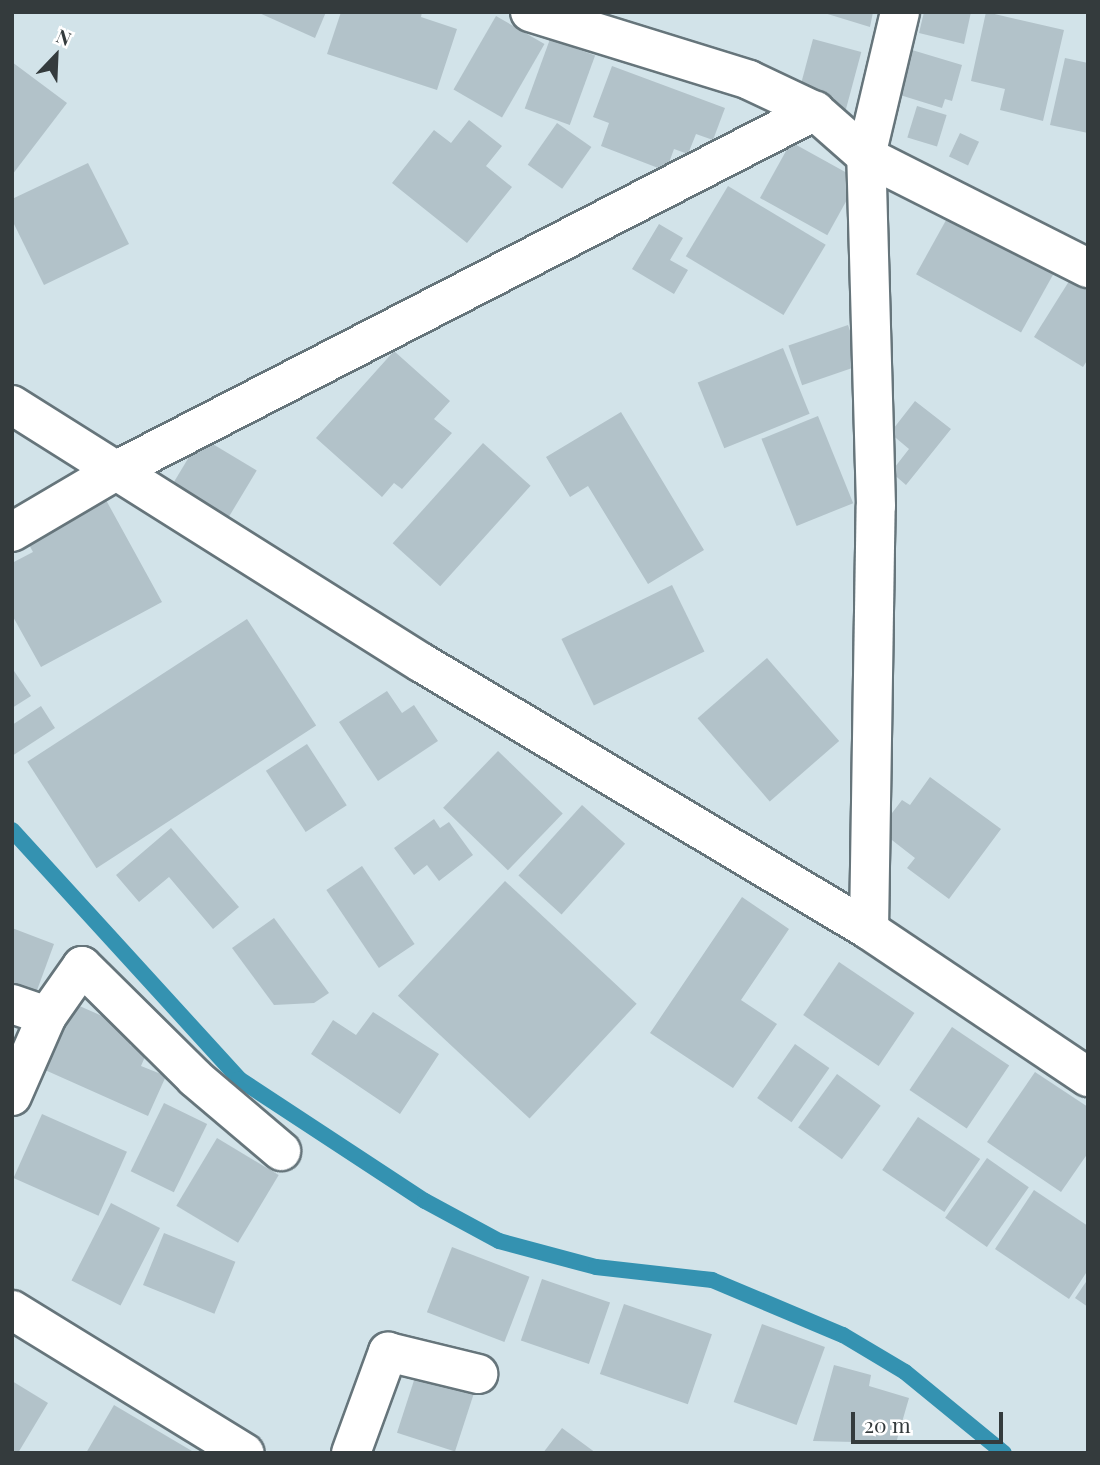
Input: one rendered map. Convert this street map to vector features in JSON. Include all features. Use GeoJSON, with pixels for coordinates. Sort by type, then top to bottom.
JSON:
{"type":"FeatureCollection","features":[{"type":"Feature","properties":{"kind":"street"},"geometry":{"type":"LineString","coordinates":[[530,12],[748,80],[815,111],[866,156],[1088,268]]}},
{"type":"Feature","properties":{"kind":"street"},"geometry":{"type":"LineString","coordinates":[[869,930],[876,506],[866,156],[900,12]]}},
{"type":"Feature","properties":{"kind":"street"},"geometry":{"type":"LineString","coordinates":[[12,532],[119,469],[815,111]]}},
{"type":"Feature","properties":{"kind":"street"},"geometry":{"type":"LineString","coordinates":[[12,405],[119,469],[422,663],[869,930],[1088,1077]]}},
{"type":"Feature","properties":{"kind":"street"},"geometry":{"type":"LineString","coordinates":[[12,1096],[30,1010],[82,966],[195,1078],[281,1151]]}},
{"type":"Feature","properties":{"kind":"street"},"geometry":{"type":"LineString","coordinates":[[12,1310],[244,1453]]}},
{"type":"Feature","properties":{"kind":"street"},"geometry":{"type":"LineString","coordinates":[[351,1453],[388,1352],[478,1374]]}},
{"type":"Feature","properties":{"kind":"building"},"geometry":{"type":"Polygon","coordinates":[[[257,12],[326,12],[315,38],[257,12]]]}},
{"type":"Feature","properties":{"kind":"building"},"geometry":{"type":"Polygon","coordinates":[[[341,12],[422,12],[421,17],[457,29],[437,90],[327,54],[341,12]]]}},
{"type":"Feature","properties":{"kind":"building"},"geometry":{"type":"Polygon","coordinates":[[[821,12],[873,12],[870,27],[821,12]]]}},
{"type":"Feature","properties":{"kind":"building"},"geometry":{"type":"Polygon","coordinates":[[[924,12],[971,12],[964,44],[919,33],[924,12]]]}},
{"type":"Feature","properties":{"kind":"building"},"geometry":{"type":"Polygon","coordinates":[[[986,12],[1064,30],[1043,121],[1000,110],[1005,89],[971,81],[986,12]]]}},
{"type":"Feature","properties":{"kind":"building"},"geometry":{"type":"Polygon","coordinates":[[[496,16],[544,44],[502,118],[454,90],[496,16]]]}},
{"type":"Feature","properties":{"kind":"building"},"geometry":{"type":"Polygon","coordinates":[[[550,39],[595,55],[570,125],[525,109],[550,39]]]}},
{"type":"Feature","properties":{"kind":"building"},"geometry":{"type":"Polygon","coordinates":[[[813,39],[861,52],[845,112],[797,99],[813,39]]]}},
{"type":"Feature","properties":{"kind":"building"},"geometry":{"type":"Polygon","coordinates":[[[912,50],[962,65],[952,101],[945,99],[942,108],[900,95],[912,50]]]}},
{"type":"Feature","properties":{"kind":"building"},"geometry":{"type":"Polygon","coordinates":[[[1065,58],[1088,63],[1088,133],[1050,125],[1065,58]]]}},
{"type":"Feature","properties":{"kind":"building"},"geometry":{"type":"Polygon","coordinates":[[[12,62],[67,103],[12,175],[12,62]]]}},
{"type":"Feature","properties":{"kind":"building"},"geometry":{"type":"Polygon","coordinates":[[[612,66],[725,108],[713,140],[696,134],[688,154],[674,149],[666,171],[601,146],[609,123],[593,117],[612,66]]]}},
{"type":"Feature","properties":{"kind":"building"},"geometry":{"type":"Polygon","coordinates":[[[917,106],[947,115],[937,147],[907,138],[917,106]]]}},
{"type":"Feature","properties":{"kind":"building"},"geometry":{"type":"Polygon","coordinates":[[[469,120],[502,146],[486,166],[512,187],[467,243],[392,183],[434,130],[451,143],[469,120]]]}},
{"type":"Feature","properties":{"kind":"building"},"geometry":{"type":"Polygon","coordinates":[[[557,123],[591,147],[562,189],[528,165],[557,123]]]}},
{"type":"Feature","properties":{"kind":"building"},"geometry":{"type":"Polygon","coordinates":[[[960,133],[979,142],[968,165],[949,157],[960,133]]]}},
{"type":"Feature","properties":{"kind":"building"},"geometry":{"type":"Polygon","coordinates":[[[791,142],[858,179],[827,235],[760,198],[791,142]]]}},
{"type":"Feature","properties":{"kind":"building"},"geometry":{"type":"Polygon","coordinates":[[[88,163],[129,244],[44,285],[12,220],[12,199],[88,163]]]}},
{"type":"Feature","properties":{"kind":"building"},"geometry":{"type":"Polygon","coordinates":[[[728,186],[826,245],[783,315],[686,256],[728,186]]]}},
{"type":"Feature","properties":{"kind":"building"},"geometry":{"type":"Polygon","coordinates":[[[950,213],[1055,271],[1021,332],[916,274],[950,213]]]}},
{"type":"Feature","properties":{"kind":"building"},"geometry":{"type":"Polygon","coordinates":[[[659,224],[683,238],[670,260],[688,270],[674,294],[632,269],[659,224]]]}},
{"type":"Feature","properties":{"kind":"building"},"geometry":{"type":"Polygon","coordinates":[[[1071,278],[1088,288],[1088,359],[1083,367],[1034,337],[1071,278]]]}},
{"type":"Feature","properties":{"kind":"building"},"geometry":{"type":"Polygon","coordinates":[[[848,325],[862,365],[802,385],[788,346],[848,325]]]}},
{"type":"Feature","properties":{"kind":"building"},"geometry":{"type":"Polygon","coordinates":[[[783,348],[810,414],[724,448],[698,382],[783,348]]]}},
{"type":"Feature","properties":{"kind":"building"},"geometry":{"type":"Polygon","coordinates":[[[394,351],[450,401],[434,419],[452,433],[402,489],[394,483],[382,497],[316,438],[394,351]]]}},
{"type":"Feature","properties":{"kind":"building"},"geometry":{"type":"Polygon","coordinates":[[[915,401],[951,429],[906,485],[891,472],[909,449],[890,433],[915,401]]]}},
{"type":"Feature","properties":{"kind":"building"},"geometry":{"type":"Polygon","coordinates":[[[621,412],[704,550],[648,584],[588,486],[570,497],[546,457],[621,412]]]}},
{"type":"Feature","properties":{"kind":"building"},"geometry":{"type":"Polygon","coordinates":[[[818,416],[853,503],[797,526],[761,439],[818,416]]]}},
{"type":"Feature","properties":{"kind":"building"},"geometry":{"type":"Polygon","coordinates":[[[201,437],[257,470],[225,523],[170,489],[201,437]]]}},
{"type":"Feature","properties":{"kind":"building"},"geometry":{"type":"Polygon","coordinates":[[[483,443],[531,486],[440,586],[393,543],[483,443]]]}},
{"type":"Feature","properties":{"kind":"building"},"geometry":{"type":"Polygon","coordinates":[[[106,500],[162,602],[41,667],[12,615],[12,563],[33,552],[28,543],[106,500]]]}},
{"type":"Feature","properties":{"kind":"building"},"geometry":{"type":"Polygon","coordinates":[[[672,585],[704,652],[594,705],[561,639],[672,585]]]}},
{"type":"Feature","properties":{"kind":"building"},"geometry":{"type":"Polygon","coordinates":[[[247,619],[316,726],[96,868],[27,762],[247,619]]]}},
{"type":"Feature","properties":{"kind":"building"},"geometry":{"type":"Polygon","coordinates":[[[767,658],[839,741],[770,801],[698,718],[767,658]]]}},
{"type":"Feature","properties":{"kind":"building"},"geometry":{"type":"Polygon","coordinates":[[[12,668],[31,696],[12,708],[12,668]]]}},
{"type":"Feature","properties":{"kind":"building"},"geometry":{"type":"Polygon","coordinates":[[[387,691],[402,713],[414,705],[438,741],[378,781],[339,722],[387,691]]]}},
{"type":"Feature","properties":{"kind":"building"},"geometry":{"type":"Polygon","coordinates":[[[41,706],[55,728],[12,756],[12,725],[41,706]]]}},
{"type":"Feature","properties":{"kind":"building"},"geometry":{"type":"Polygon","coordinates":[[[307,744],[347,805],[306,832],[266,771],[307,744]]]}},
{"type":"Feature","properties":{"kind":"building"},"geometry":{"type":"Polygon","coordinates":[[[498,751],[563,814],[508,870],[443,808],[498,751]]]}},
{"type":"Feature","properties":{"kind":"building"},"geometry":{"type":"Polygon","coordinates":[[[930,777],[1001,829],[949,899],[907,868],[915,858],[879,830],[902,800],[910,805],[930,777]]]}},
{"type":"Feature","properties":{"kind":"building"},"geometry":{"type":"Polygon","coordinates":[[[582,805],[625,844],[562,914],[518,876],[582,805]]]}},
{"type":"Feature","properties":{"kind":"building"},"geometry":{"type":"Polygon","coordinates":[[[434,819],[440,828],[449,822],[473,855],[439,881],[427,865],[414,875],[394,848],[434,819]]]}},
{"type":"Feature","properties":{"kind":"building"},"geometry":{"type":"Polygon","coordinates":[[[171,828],[239,907],[213,929],[169,877],[139,902],[116,875],[171,828]]]}},
{"type":"Feature","properties":{"kind":"building"},"geometry":{"type":"Polygon","coordinates":[[[362,866],[415,944],[379,968],[326,890],[362,866]]]}},
{"type":"Feature","properties":{"kind":"building"},"geometry":{"type":"Polygon","coordinates":[[[505,881],[637,1004],[530,1119],[398,996],[505,881]]]}},
{"type":"Feature","properties":{"kind":"building"},"geometry":{"type":"Polygon","coordinates":[[[742,897],[789,929],[741,1000],[777,1024],[733,1088],[650,1033],[742,897]]]}},
{"type":"Feature","properties":{"kind":"building"},"geometry":{"type":"Polygon","coordinates":[[[274,918],[329,993],[314,1003],[274,1005],[232,948],[274,918]]]}},
{"type":"Feature","properties":{"kind":"building"},"geometry":{"type":"Polygon","coordinates":[[[12,928],[54,944],[36,993],[12,985],[12,928]]]}},
{"type":"Feature","properties":{"kind":"building"},"geometry":{"type":"Polygon","coordinates":[[[839,962],[914,1013],[879,1066],[803,1015],[839,962]]]}},
{"type":"Feature","properties":{"kind":"building"},"geometry":{"type":"Polygon","coordinates":[[[75,1004],[136,1031],[130,1045],[147,1052],[141,1066],[166,1076],[148,1116],[45,1070],[75,1004]]]}},
{"type":"Feature","properties":{"kind":"building"},"geometry":{"type":"Polygon","coordinates":[[[373,1012],[439,1054],[400,1114],[311,1054],[333,1020],[356,1035],[373,1012]]]}},
{"type":"Feature","properties":{"kind":"building"},"geometry":{"type":"Polygon","coordinates":[[[952,1027],[1009,1066],[967,1129],[910,1090],[952,1027]]]}},
{"type":"Feature","properties":{"kind":"building"},"geometry":{"type":"Polygon","coordinates":[[[795,1044],[829,1068],[792,1122],[757,1098],[795,1044]]]}},
{"type":"Feature","properties":{"kind":"building"},"geometry":{"type":"Polygon","coordinates":[[[1035,1072],[1088,1107],[1088,1153],[1061,1192],[987,1142],[1035,1072]]]}},
{"type":"Feature","properties":{"kind":"building"},"geometry":{"type":"Polygon","coordinates":[[[837,1074],[881,1106],[842,1159],[798,1127],[837,1074]]]}},
{"type":"Feature","properties":{"kind":"building"},"geometry":{"type":"Polygon","coordinates":[[[164,1103],[207,1124],[174,1192],[131,1171],[164,1103]]]}},
{"type":"Feature","properties":{"kind":"building"},"geometry":{"type":"Polygon","coordinates":[[[42,1114],[127,1152],[98,1216],[14,1178],[42,1114]]]}},
{"type":"Feature","properties":{"kind":"building"},"geometry":{"type":"Polygon","coordinates":[[[918,1117],[980,1159],[944,1212],[882,1170],[918,1117]]]}},
{"type":"Feature","properties":{"kind":"building"},"geometry":{"type":"Polygon","coordinates":[[[217,1138],[279,1175],[238,1243],[176,1206],[217,1138]]]}},
{"type":"Feature","properties":{"kind":"building"},"geometry":{"type":"Polygon","coordinates":[[[987,1158],[1029,1187],[987,1247],[945,1218],[987,1158]]]}},
{"type":"Feature","properties":{"kind":"building"},"geometry":{"type":"Polygon","coordinates":[[[1034,1190],[1088,1226],[1088,1270],[1069,1299],[995,1249],[1034,1190]]]}},
{"type":"Feature","properties":{"kind":"building"},"geometry":{"type":"Polygon","coordinates":[[[111,1203],[160,1228],[121,1305],[72,1281],[111,1203]]]}},
{"type":"Feature","properties":{"kind":"building"},"geometry":{"type":"Polygon","coordinates":[[[164,1233],[235,1262],[214,1314],[143,1285],[164,1233]]]}},
{"type":"Feature","properties":{"kind":"building"},"geometry":{"type":"Polygon","coordinates":[[[452,1247],[529,1277],[504,1342],[427,1312],[452,1247]]]}},
{"type":"Feature","properties":{"kind":"building"},"geometry":{"type":"Polygon","coordinates":[[[542,1279],[610,1302],[589,1364],[521,1340],[542,1279]]]}},
{"type":"Feature","properties":{"kind":"building"},"geometry":{"type":"Polygon","coordinates":[[[1088,1279],[1088,1307],[1075,1298],[1088,1279]]]}},
{"type":"Feature","properties":{"kind":"building"},"geometry":{"type":"Polygon","coordinates":[[[624,1304],[712,1334],[688,1404],[600,1374],[624,1304]]]}},
{"type":"Feature","properties":{"kind":"building"},"geometry":{"type":"Polygon","coordinates":[[[762,1324],[825,1347],[797,1425],[734,1402],[762,1324]]]}},
{"type":"Feature","properties":{"kind":"building"},"geometry":{"type":"Polygon","coordinates":[[[834,1365],[871,1375],[869,1386],[909,1398],[896,1443],[813,1441],[834,1365]]]}},
{"type":"Feature","properties":{"kind":"building"},"geometry":{"type":"Polygon","coordinates":[[[418,1368],[476,1387],[455,1452],[397,1433],[418,1368]]]}},
{"type":"Feature","properties":{"kind":"building"},"geometry":{"type":"Polygon","coordinates":[[[12,1381],[48,1403],[18,1453],[12,1453],[12,1381]]]}},
{"type":"Feature","properties":{"kind":"building"},"geometry":{"type":"Polygon","coordinates":[[[114,1405],[192,1451],[191,1453],[86,1453],[114,1405]]]}},
{"type":"Feature","properties":{"kind":"building"},"geometry":{"type":"Polygon","coordinates":[[[562,1428],[596,1453],[543,1453],[562,1428]]]}},
{"type":"Feature","properties":{"kind":"waterway"},"geometry":{"type":"LineString","coordinates":[[12,830],[239,1079],[425,1201],[499,1241],[596,1267],[712,1280],[843,1335],[905,1372],[1004,1453]]}}]}
